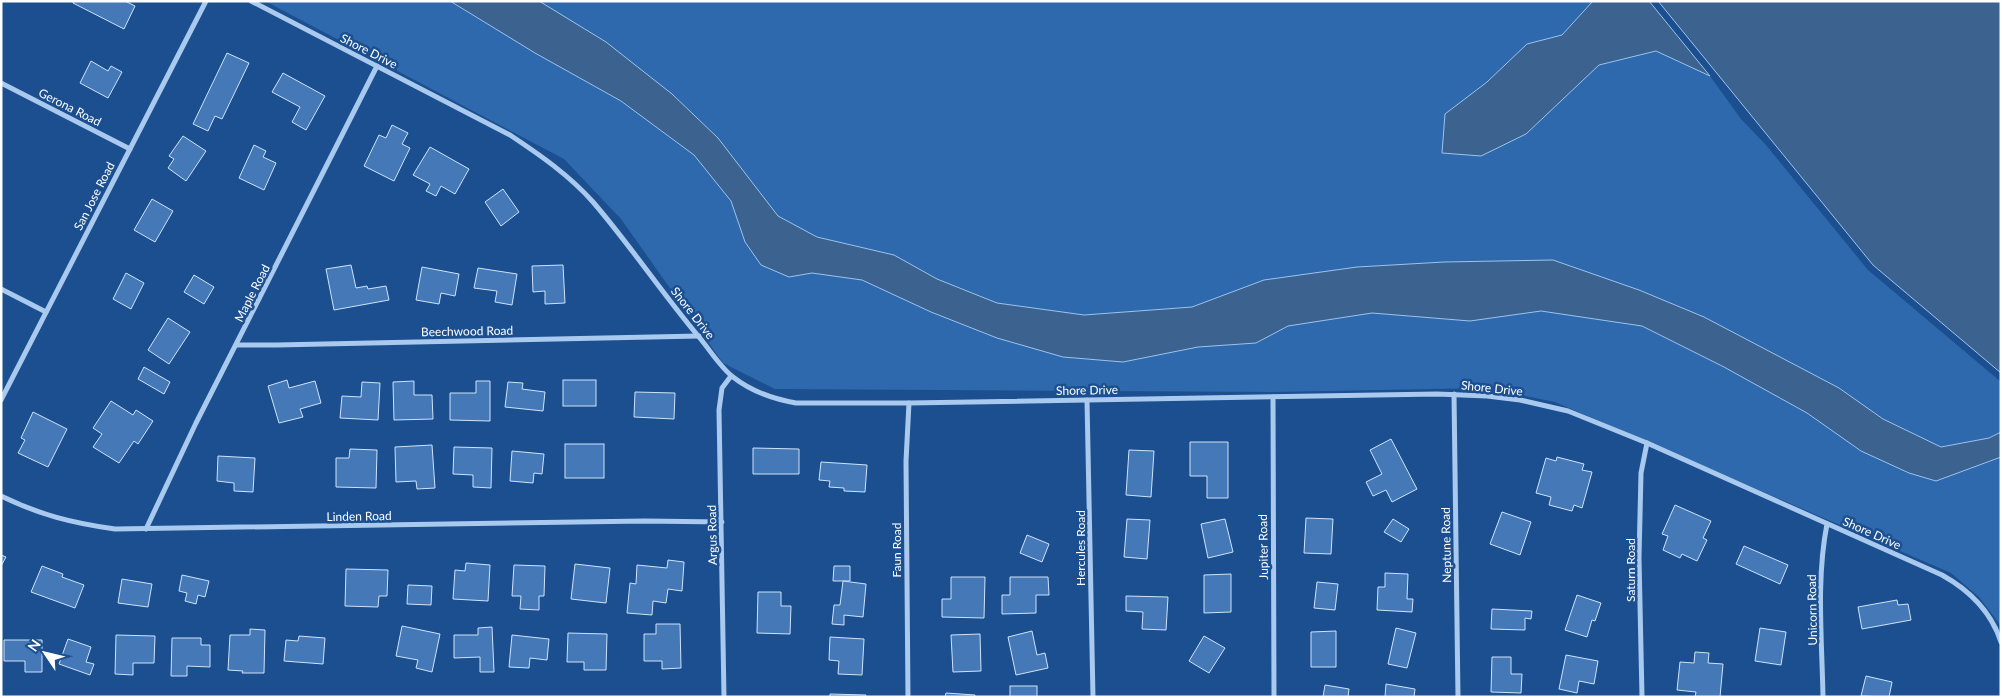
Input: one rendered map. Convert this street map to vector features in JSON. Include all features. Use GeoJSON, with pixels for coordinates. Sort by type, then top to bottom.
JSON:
{"type":"FeatureCollection","features":[{"type":"Feature","properties":{"kind":"street","name":"San Jose Road"},"geometry":{"type":"LineString","coordinates":[[1,400],[206,1]]}},
{"type":"Feature","properties":{"kind":"street","name":"Shore Drive"},"geometry":{"type":"LineString","coordinates":[[251,1],[510,135],[540,154],[568,176],[592,201],[731,376],[758,392],[780,400],[796,402],[909,403],[1454,394],[1520,400],[1568,411],[1647,443],[1954,582],[1966,590],[1985,611],[2001,642]]}},
{"type":"Feature","properties":{"kind":"street","name":"Maple Road"},"geometry":{"type":"LineString","coordinates":[[146,529],[196,423],[377,66]]}},
{"type":"Feature","properties":{"kind":"street","name":"Gerona Road"},"geometry":{"type":"LineString","coordinates":[[1,83],[130,149]]}},
{"type":"Feature","properties":{"kind":"street"},"geometry":{"type":"LineString","coordinates":[[1,289],[46,312]]}},
{"type":"Feature","properties":{"kind":"street","name":"Beechwood Road"},"geometry":{"type":"LineString","coordinates":[[237,344],[277,346],[698,336]]}},
{"type":"Feature","properties":{"kind":"street","name":"Argus Road"},"geometry":{"type":"LineString","coordinates":[[724,697],[720,410],[722,388],[731,376]]}},
{"type":"Feature","properties":{"kind":"street","name":"Neptune Road"},"geometry":{"type":"LineString","coordinates":[[1454,394],[1458,697]]}},
{"type":"Feature","properties":{"kind":"street","name":"Jupiter Road"},"geometry":{"type":"LineString","coordinates":[[1273,397],[1274,697]]}},
{"type":"Feature","properties":{"kind":"street","name":"Hercules Road"},"geometry":{"type":"LineString","coordinates":[[1088,400],[1092,697]]}},
{"type":"Feature","properties":{"kind":"street","name":"Faun Road"},"geometry":{"type":"LineString","coordinates":[[908,697],[906,461],[909,403]]}},
{"type":"Feature","properties":{"kind":"street","name":"Saturn Road"},"geometry":{"type":"LineString","coordinates":[[1642,697],[1639,539],[1641,473],[1647,443]]}},
{"type":"Feature","properties":{"kind":"street","name":"Linden Road"},"geometry":{"type":"LineString","coordinates":[[1,496],[26,508],[76,524],[115,529],[645,521],[722,522]]}},
{"type":"Feature","properties":{"kind":"street","name":"Unicorn Road"},"geometry":{"type":"LineString","coordinates":[[1823,697],[1822,569],[1823,546],[1827,524]]}},
{"type":"Feature","properties":{"kind":"shaded area"},"geometry":{"type":"Polygon","coordinates":[[[265,1],[450,1],[535,53],[621,101],[694,155],[731,201],[745,242],[789,277],[811,273],[862,280],[931,312],[997,338],[1063,357],[1123,362],[1198,347],[1255,343],[1288,326],[1372,313],[1470,321],[1541,311],[1642,326],[1724,367],[1807,413],[1861,451],[1909,473],[1936,481],[2001,457],[2001,626],[1979,597],[1951,573],[1555,402],[1485,388],[1272,392],[775,389],[723,363],[621,219],[564,159],[265,1]]]}},
{"type":"Feature","properties":{"kind":"shaded area"},"geometry":{"type":"Polygon","coordinates":[[[450,1],[539,1],[606,42],[672,94],[718,138],[778,216],[817,237],[894,255],[937,279],[997,303],[1084,315],[1192,307],[1264,280],[1357,267],[1444,262],[1553,260],[1639,290],[1704,317],[1839,388],[1883,419],[1941,447],[1989,438],[2001,432],[2001,457],[1936,481],[1909,473],[1861,451],[1807,413],[1724,367],[1642,326],[1541,311],[1470,321],[1372,313],[1288,326],[1256,343],[1198,347],[1123,362],[1063,357],[997,338],[931,312],[862,280],[812,273],[789,277],[761,265],[745,242],[731,201],[694,155],[621,101],[535,53],[450,1]]]}},
{"type":"Feature","properties":{"kind":"shaded area"},"geometry":{"type":"Polygon","coordinates":[[[539,1],[1593,1],[1562,35],[1527,44],[1487,82],[1445,114],[1526,134],[1598,65],[1656,51],[1710,76],[1741,119],[1766,145],[1868,270],[2001,382],[2001,432],[1989,438],[1941,447],[1883,419],[1839,388],[1704,317],[1639,290],[1553,260],[1444,262],[1357,267],[1264,280],[1192,307],[1084,315],[997,303],[937,279],[894,255],[817,237],[778,216],[718,138],[672,94],[606,42],[539,1]]]}},
{"type":"Feature","properties":{"kind":"shaded area"},"geometry":{"type":"Polygon","coordinates":[[[1593,1],[1649,1],[1710,76],[1656,51],[1599,65],[1526,134],[1481,156],[1442,153],[1445,114],[1487,82],[1527,44],[1562,35],[1593,1]]]}},
{"type":"Feature","properties":{"kind":"shaded area"},"geometry":{"type":"Polygon","coordinates":[[[1658,1],[2001,1],[2001,373],[1873,265],[1658,1]]]}},
{"type":"Feature","properties":{"kind":"building"},"geometry":{"type":"Polygon","coordinates":[[[73,1],[125,1],[135,6],[124,29],[73,3],[73,1]]]}},
{"type":"Feature","properties":{"kind":"building"},"geometry":{"type":"Polygon","coordinates":[[[227,53],[249,63],[222,119],[215,116],[208,131],[193,124],[227,53]]]}},
{"type":"Feature","properties":{"kind":"building"},"geometry":{"type":"Polygon","coordinates":[[[91,61],[108,71],[111,66],[122,72],[108,98],[80,83],[91,61]]]}},
{"type":"Feature","properties":{"kind":"building"},"geometry":{"type":"Polygon","coordinates":[[[283,73],[325,96],[306,130],[292,122],[300,107],[272,92],[283,73]]]}},
{"type":"Feature","properties":{"kind":"building"},"geometry":{"type":"Polygon","coordinates":[[[392,125],[408,133],[402,144],[410,148],[394,181],[364,166],[379,135],[386,138],[392,125]]]}},
{"type":"Feature","properties":{"kind":"building"},"geometry":{"type":"Polygon","coordinates":[[[183,136],[206,151],[186,181],[168,168],[174,159],[169,156],[183,136]]]}},
{"type":"Feature","properties":{"kind":"building"},"geometry":{"type":"Polygon","coordinates":[[[254,145],[266,151],[263,157],[276,163],[264,190],[239,178],[254,145]]]}},
{"type":"Feature","properties":{"kind":"building"},"geometry":{"type":"Polygon","coordinates":[[[430,147],[469,169],[455,194],[441,186],[436,196],[426,191],[430,184],[413,175],[430,147]]]}},
{"type":"Feature","properties":{"kind":"building"},"geometry":{"type":"Polygon","coordinates":[[[503,189],[519,212],[501,226],[485,202],[503,189]]]}},
{"type":"Feature","properties":{"kind":"building"},"geometry":{"type":"Polygon","coordinates":[[[152,199],[173,211],[155,242],[134,230],[152,199]]]}},
{"type":"Feature","properties":{"kind":"building"},"geometry":{"type":"Polygon","coordinates":[[[351,265],[356,288],[367,286],[368,289],[386,286],[389,300],[334,310],[326,269],[351,265]]]}},
{"type":"Feature","properties":{"kind":"building"},"geometry":{"type":"Polygon","coordinates":[[[563,265],[565,303],[545,304],[545,291],[533,292],[532,266],[563,265]]]}},
{"type":"Feature","properties":{"kind":"building"},"geometry":{"type":"Polygon","coordinates":[[[422,267],[459,274],[455,296],[441,293],[439,304],[416,300],[422,267]]]}},
{"type":"Feature","properties":{"kind":"building"},"geometry":{"type":"Polygon","coordinates":[[[478,268],[517,274],[512,305],[495,302],[497,291],[474,288],[478,268]]]}},
{"type":"Feature","properties":{"kind":"building"},"geometry":{"type":"Polygon","coordinates":[[[126,273],[144,283],[131,309],[113,299],[126,273]]]}},
{"type":"Feature","properties":{"kind":"building"},"geometry":{"type":"Polygon","coordinates":[[[194,275],[214,287],[204,304],[184,292],[194,275]]]}},
{"type":"Feature","properties":{"kind":"building"},"geometry":{"type":"Polygon","coordinates":[[[168,318],[190,332],[169,364],[148,350],[168,318]]]}},
{"type":"Feature","properties":{"kind":"building"},"geometry":{"type":"Polygon","coordinates":[[[144,367],[170,382],[164,394],[138,379],[144,367]]]}},
{"type":"Feature","properties":{"kind":"building"},"geometry":{"type":"Polygon","coordinates":[[[287,380],[289,388],[315,381],[321,403],[300,409],[303,417],[279,423],[268,386],[287,380]]]}},
{"type":"Feature","properties":{"kind":"building"},"geometry":{"type":"Polygon","coordinates":[[[563,380],[596,380],[596,406],[563,406],[563,380]]]}},
{"type":"Feature","properties":{"kind":"building"},"geometry":{"type":"Polygon","coordinates":[[[414,381],[414,395],[432,395],[433,419],[394,420],[393,382],[414,381]]]}},
{"type":"Feature","properties":{"kind":"building"},"geometry":{"type":"Polygon","coordinates":[[[476,381],[490,381],[490,421],[450,420],[450,393],[476,393],[476,381]]]}},
{"type":"Feature","properties":{"kind":"building"},"geometry":{"type":"Polygon","coordinates":[[[362,382],[380,383],[378,420],[340,418],[342,396],[361,397],[362,382]]]}},
{"type":"Feature","properties":{"kind":"building"},"geometry":{"type":"Polygon","coordinates":[[[508,382],[523,383],[522,389],[545,392],[543,411],[505,407],[508,382]]]}},
{"type":"Feature","properties":{"kind":"building"},"geometry":{"type":"Polygon","coordinates":[[[635,392],[675,393],[674,419],[634,417],[635,392]]]}},
{"type":"Feature","properties":{"kind":"building"},"geometry":{"type":"Polygon","coordinates":[[[111,401],[133,415],[136,410],[153,421],[138,444],[134,441],[119,463],[93,447],[102,434],[93,428],[111,401]]]}},
{"type":"Feature","properties":{"kind":"building"},"geometry":{"type":"Polygon","coordinates":[[[33,412],[67,429],[48,467],[18,453],[25,440],[21,438],[33,412]]]}},
{"type":"Feature","properties":{"kind":"building"},"geometry":{"type":"Polygon","coordinates":[[[1391,439],[1417,489],[1392,502],[1386,490],[1373,496],[1366,482],[1382,474],[1370,450],[1391,439]]]}},
{"type":"Feature","properties":{"kind":"building"},"geometry":{"type":"Polygon","coordinates":[[[1190,442],[1228,442],[1228,498],[1207,498],[1207,476],[1190,476],[1190,442]]]}},
{"type":"Feature","properties":{"kind":"building"},"geometry":{"type":"Polygon","coordinates":[[[565,444],[604,444],[604,478],[565,478],[565,444]]]}},
{"type":"Feature","properties":{"kind":"building"},"geometry":{"type":"Polygon","coordinates":[[[432,445],[435,488],[417,489],[416,481],[396,482],[395,447],[432,445]]]}},
{"type":"Feature","properties":{"kind":"building"},"geometry":{"type":"Polygon","coordinates":[[[454,447],[492,448],[491,488],[473,487],[473,475],[453,474],[454,447]]]}},
{"type":"Feature","properties":{"kind":"building"},"geometry":{"type":"Polygon","coordinates":[[[753,448],[799,449],[799,474],[753,474],[753,448]]]}},
{"type":"Feature","properties":{"kind":"building"},"geometry":{"type":"Polygon","coordinates":[[[350,449],[377,450],[376,488],[336,487],[336,458],[349,458],[350,449]]]}},
{"type":"Feature","properties":{"kind":"building"},"geometry":{"type":"Polygon","coordinates":[[[1129,450],[1154,451],[1151,497],[1126,495],[1129,450]]]}},
{"type":"Feature","properties":{"kind":"building"},"geometry":{"type":"Polygon","coordinates":[[[512,451],[544,454],[542,474],[534,473],[533,483],[510,481],[512,451]]]}},
{"type":"Feature","properties":{"kind":"building"},"geometry":{"type":"Polygon","coordinates":[[[218,456],[255,458],[253,492],[234,491],[234,483],[217,481],[218,456]]]}},
{"type":"Feature","properties":{"kind":"building"},"geometry":{"type":"Polygon","coordinates":[[[1557,457],[1584,464],[1582,470],[1592,472],[1582,508],[1574,505],[1572,511],[1549,505],[1551,497],[1536,493],[1546,458],[1556,461],[1557,457]]]}},
{"type":"Feature","properties":{"kind":"building"},"geometry":{"type":"Polygon","coordinates":[[[821,462],[867,465],[865,492],[844,491],[844,488],[829,487],[830,481],[819,480],[821,462]]]}},
{"type":"Feature","properties":{"kind":"building"},"geometry":{"type":"Polygon","coordinates":[[[1675,505],[1711,521],[1703,538],[1707,540],[1697,561],[1682,554],[1680,558],[1663,550],[1668,536],[1662,534],[1675,505]]]}},
{"type":"Feature","properties":{"kind":"building"},"geometry":{"type":"Polygon","coordinates":[[[1502,512],[1531,522],[1520,555],[1490,544],[1502,512]]]}},
{"type":"Feature","properties":{"kind":"building"},"geometry":{"type":"Polygon","coordinates":[[[1306,518],[1333,519],[1331,554],[1304,553],[1306,518]]]}},
{"type":"Feature","properties":{"kind":"building"},"geometry":{"type":"Polygon","coordinates":[[[1127,519],[1150,520],[1147,559],[1124,557],[1127,519]]]}},
{"type":"Feature","properties":{"kind":"building"},"geometry":{"type":"Polygon","coordinates":[[[1225,519],[1233,552],[1208,558],[1201,524],[1225,519]]]}},
{"type":"Feature","properties":{"kind":"building"},"geometry":{"type":"Polygon","coordinates":[[[1393,519],[1409,529],[1401,542],[1384,532],[1393,519]]]}},
{"type":"Feature","properties":{"kind":"building"},"geometry":{"type":"Polygon","coordinates":[[[1027,535],[1049,544],[1042,562],[1020,553],[1027,535]]]}},
{"type":"Feature","properties":{"kind":"building"},"geometry":{"type":"Polygon","coordinates":[[[1744,546],[1788,565],[1780,584],[1736,564],[1744,546]]]}},
{"type":"Feature","properties":{"kind":"building"},"geometry":{"type":"Polygon","coordinates":[[[1,555],[6,557],[1,566],[1,555]]]}},
{"type":"Feature","properties":{"kind":"building"},"geometry":{"type":"Polygon","coordinates":[[[668,560],[684,562],[682,591],[668,589],[666,603],[653,601],[652,615],[627,613],[630,583],[636,584],[637,565],[667,568],[668,560]]]}},
{"type":"Feature","properties":{"kind":"building"},"geometry":{"type":"Polygon","coordinates":[[[466,563],[490,565],[488,601],[453,599],[455,570],[465,571],[466,563]]]}},
{"type":"Feature","properties":{"kind":"building"},"geometry":{"type":"Polygon","coordinates":[[[575,564],[610,568],[606,603],[571,599],[575,564]]]}},
{"type":"Feature","properties":{"kind":"building"},"geometry":{"type":"Polygon","coordinates":[[[514,565],[545,566],[544,596],[539,596],[539,610],[520,609],[521,596],[512,596],[514,565]]]}},
{"type":"Feature","properties":{"kind":"building"},"geometry":{"type":"Polygon","coordinates":[[[42,566],[63,574],[62,577],[84,585],[75,608],[31,592],[42,566]]]}},
{"type":"Feature","properties":{"kind":"building"},"geometry":{"type":"Polygon","coordinates":[[[834,566],[850,566],[850,581],[833,581],[834,566]]]}},
{"type":"Feature","properties":{"kind":"building"},"geometry":{"type":"Polygon","coordinates":[[[346,569],[388,570],[387,596],[379,596],[378,607],[345,606],[346,569]]]}},
{"type":"Feature","properties":{"kind":"building"},"geometry":{"type":"Polygon","coordinates":[[[1385,573],[1408,574],[1407,599],[1413,599],[1412,612],[1377,610],[1378,587],[1385,587],[1385,573]]]}},
{"type":"Feature","properties":{"kind":"building"},"geometry":{"type":"Polygon","coordinates":[[[1231,574],[1231,612],[1204,613],[1204,575],[1231,574]]]}},
{"type":"Feature","properties":{"kind":"building"},"geometry":{"type":"Polygon","coordinates":[[[182,575],[209,581],[205,597],[198,595],[196,604],[185,601],[187,593],[179,591],[182,575]]]}},
{"type":"Feature","properties":{"kind":"building"},"geometry":{"type":"Polygon","coordinates":[[[951,577],[985,577],[984,618],[942,617],[942,599],[951,599],[951,577]]]}},
{"type":"Feature","properties":{"kind":"building"},"geometry":{"type":"Polygon","coordinates":[[[1010,577],[1048,577],[1049,595],[1036,595],[1036,613],[1002,614],[1002,595],[1010,595],[1010,577]]]}},
{"type":"Feature","properties":{"kind":"building"},"geometry":{"type":"Polygon","coordinates":[[[122,579],[152,584],[148,607],[118,603],[122,579]]]}},
{"type":"Feature","properties":{"kind":"building"},"geometry":{"type":"Polygon","coordinates":[[[843,581],[866,584],[863,617],[844,615],[844,625],[832,624],[834,605],[840,605],[843,581]]]}},
{"type":"Feature","properties":{"kind":"building"},"geometry":{"type":"Polygon","coordinates":[[[1317,582],[1338,584],[1335,610],[1314,608],[1317,582]]]}},
{"type":"Feature","properties":{"kind":"building"},"geometry":{"type":"Polygon","coordinates":[[[408,585],[432,586],[431,605],[407,604],[408,585]]]}},
{"type":"Feature","properties":{"kind":"building"},"geometry":{"type":"Polygon","coordinates":[[[758,592],[781,592],[781,606],[791,606],[790,634],[757,633],[758,592]]]}},
{"type":"Feature","properties":{"kind":"building"},"geometry":{"type":"Polygon","coordinates":[[[1577,595],[1601,603],[1595,621],[1592,620],[1587,637],[1565,630],[1577,595]]]}},
{"type":"Feature","properties":{"kind":"building"},"geometry":{"type":"Polygon","coordinates":[[[1126,596],[1168,597],[1166,630],[1142,629],[1143,612],[1126,611],[1126,596]]]}},
{"type":"Feature","properties":{"kind":"building"},"geometry":{"type":"Polygon","coordinates":[[[1897,600],[1898,605],[1908,604],[1911,620],[1862,629],[1858,607],[1897,600]]]}},
{"type":"Feature","properties":{"kind":"building"},"geometry":{"type":"Polygon","coordinates":[[[1492,609],[1532,611],[1531,619],[1525,618],[1525,630],[1491,629],[1492,609]]]}},
{"type":"Feature","properties":{"kind":"building"},"geometry":{"type":"Polygon","coordinates":[[[656,624],[680,624],[681,668],[662,669],[662,661],[644,661],[644,634],[656,634],[656,624]]]}},
{"type":"Feature","properties":{"kind":"building"},"geometry":{"type":"Polygon","coordinates":[[[402,626],[440,634],[432,672],[416,668],[418,660],[396,656],[402,626]]]}},
{"type":"Feature","properties":{"kind":"building"},"geometry":{"type":"Polygon","coordinates":[[[492,627],[494,672],[480,672],[480,657],[454,658],[454,635],[478,635],[478,628],[492,627]]]}},
{"type":"Feature","properties":{"kind":"building"},"geometry":{"type":"Polygon","coordinates":[[[1396,628],[1416,633],[1407,668],[1388,664],[1396,628]]]}},
{"type":"Feature","properties":{"kind":"building"},"geometry":{"type":"Polygon","coordinates":[[[1760,628],[1786,632],[1781,665],[1755,661],[1760,628]]]}},
{"type":"Feature","properties":{"kind":"building"},"geometry":{"type":"Polygon","coordinates":[[[250,629],[265,630],[264,673],[242,673],[243,671],[228,670],[230,635],[250,635],[250,629]]]}},
{"type":"Feature","properties":{"kind":"building"},"geometry":{"type":"Polygon","coordinates":[[[1032,631],[1037,655],[1045,653],[1048,668],[1016,675],[1008,637],[1032,631]]]}},
{"type":"Feature","properties":{"kind":"building"},"geometry":{"type":"Polygon","coordinates":[[[1336,631],[1336,667],[1311,667],[1311,632],[1336,631]]]}},
{"type":"Feature","properties":{"kind":"building"},"geometry":{"type":"Polygon","coordinates":[[[568,633],[607,634],[606,670],[584,670],[584,662],[567,662],[568,633]]]}},
{"type":"Feature","properties":{"kind":"building"},"geometry":{"type":"Polygon","coordinates":[[[980,634],[981,671],[953,672],[951,635],[980,634]]]}},
{"type":"Feature","properties":{"kind":"building"},"geometry":{"type":"Polygon","coordinates":[[[116,635],[155,636],[154,663],[133,663],[133,675],[115,674],[116,635]]]}},
{"type":"Feature","properties":{"kind":"building"},"geometry":{"type":"Polygon","coordinates":[[[512,635],[549,639],[547,660],[530,658],[529,668],[509,667],[512,635]]]}},
{"type":"Feature","properties":{"kind":"building"},"geometry":{"type":"Polygon","coordinates":[[[299,636],[325,638],[323,664],[284,661],[286,640],[298,641],[299,636]]]}},
{"type":"Feature","properties":{"kind":"building"},"geometry":{"type":"Polygon","coordinates":[[[1204,636],[1225,648],[1209,673],[1189,661],[1204,636]]]}},
{"type":"Feature","properties":{"kind":"building"},"geometry":{"type":"Polygon","coordinates":[[[830,637],[864,639],[862,675],[838,674],[839,661],[829,660],[830,637]]]}},
{"type":"Feature","properties":{"kind":"building"},"geometry":{"type":"Polygon","coordinates":[[[172,638],[201,638],[201,645],[210,645],[210,667],[187,666],[187,676],[171,676],[172,638]]]}},
{"type":"Feature","properties":{"kind":"building"},"geometry":{"type":"Polygon","coordinates":[[[68,639],[91,647],[86,662],[94,664],[90,675],[59,664],[68,639]]]}},
{"type":"Feature","properties":{"kind":"building"},"geometry":{"type":"Polygon","coordinates":[[[4,640],[42,640],[42,672],[25,672],[25,661],[4,661],[4,640]]]}},
{"type":"Feature","properties":{"kind":"building"},"geometry":{"type":"Polygon","coordinates":[[[1695,652],[1709,653],[1708,663],[1723,664],[1720,697],[1695,697],[1696,692],[1677,690],[1680,662],[1694,663],[1695,652]]]}},
{"type":"Feature","properties":{"kind":"building"},"geometry":{"type":"Polygon","coordinates":[[[1566,655],[1598,661],[1594,684],[1579,681],[1577,693],[1559,689],[1566,655]]]}},
{"type":"Feature","properties":{"kind":"building"},"geometry":{"type":"Polygon","coordinates":[[[1492,657],[1511,657],[1511,674],[1522,674],[1521,693],[1491,692],[1492,657]]]}},
{"type":"Feature","properties":{"kind":"building"},"geometry":{"type":"Polygon","coordinates":[[[1866,676],[1892,682],[1889,697],[1861,696],[1866,676]]]}},
{"type":"Feature","properties":{"kind":"building"},"geometry":{"type":"Polygon","coordinates":[[[1386,684],[1415,689],[1414,697],[1385,697],[1386,684]]]}},
{"type":"Feature","properties":{"kind":"building"},"geometry":{"type":"Polygon","coordinates":[[[1325,685],[1349,689],[1348,697],[1323,697],[1325,685]]]}},
{"type":"Feature","properties":{"kind":"building"},"geometry":{"type":"Polygon","coordinates":[[[1010,686],[1037,686],[1037,697],[1010,697],[1010,686]]]}},
{"type":"Feature","properties":{"kind":"building"},"geometry":{"type":"Polygon","coordinates":[[[946,693],[975,695],[975,697],[945,697],[946,693]]]}},
{"type":"Feature","properties":{"kind":"building"},"geometry":{"type":"Polygon","coordinates":[[[830,694],[866,695],[865,697],[830,697],[830,694]]]}}]}
